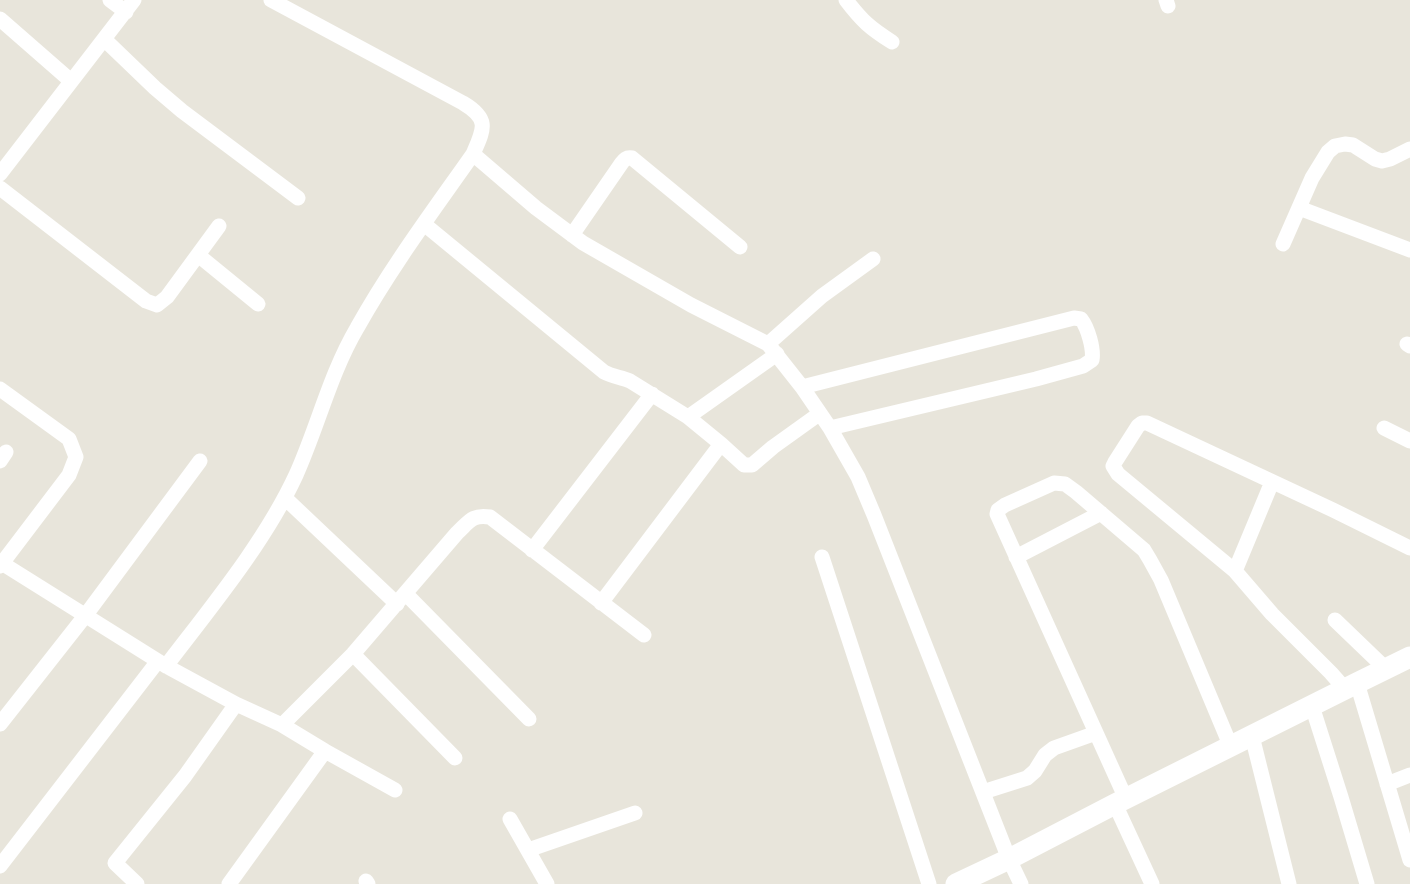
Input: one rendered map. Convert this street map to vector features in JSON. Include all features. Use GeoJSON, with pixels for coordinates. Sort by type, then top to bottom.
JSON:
{"type":"FeatureCollection","features":[{"type":"Feature","properties":{"kind":"street"},"geometry":{"type":"LineString","coordinates":[[0,174],[130,6],[110,0]]}},
{"type":"Feature","properties":{"kind":"street"},"geometry":{"type":"LineString","coordinates":[[0,866],[235,573],[272,520],[296,474],[331,380],[356,328],[396,264],[473,154],[480,139],[483,126],[481,118],[473,109],[271,0]]}},
{"type":"Feature","properties":{"kind":"street"},"geometry":{"type":"LineString","coordinates":[[846,0],[860,19],[872,30],[892,42]]}},
{"type":"Feature","properties":{"kind":"street"},"geometry":{"type":"LineString","coordinates":[[0,19],[71,81]]}},
{"type":"Feature","properties":{"kind":"street"},"geometry":{"type":"LineString","coordinates":[[104,39],[154,88],[182,111],[298,198]]}},
{"type":"Feature","properties":{"kind":"street"},"geometry":{"type":"LineString","coordinates":[[1283,244],[1312,178],[1328,152],[1335,146],[1353,145],[1375,159],[1382,161],[1410,150]]}},
{"type":"Feature","properties":{"kind":"street"},"geometry":{"type":"LineString","coordinates":[[473,154],[536,208],[572,235],[677,297],[772,349],[802,387],[830,428],[858,477],[1009,859],[1021,884]]}},
{"type":"Feature","properties":{"kind":"street"},"geometry":{"type":"LineString","coordinates":[[572,235],[621,164],[629,157],[740,247]]}},
{"type":"Feature","properties":{"kind":"street"},"geometry":{"type":"LineString","coordinates":[[0,188],[146,301],[157,305],[167,297],[220,226]]}},
{"type":"Feature","properties":{"kind":"street"},"geometry":{"type":"LineString","coordinates":[[1299,208],[1410,250]]}},
{"type":"Feature","properties":{"kind":"street"},"geometry":{"type":"LineString","coordinates":[[424,224],[604,372],[610,376],[625,378],[688,417],[744,465],[752,465],[773,447],[820,414]]}},
{"type":"Feature","properties":{"kind":"street"},"geometry":{"type":"LineString","coordinates":[[198,255],[258,304]]}},
{"type":"Feature","properties":{"kind":"street"},"geometry":{"type":"LineString","coordinates":[[688,417],[772,349],[822,296],[873,259]]}},
{"type":"Feature","properties":{"kind":"street"},"geometry":{"type":"LineString","coordinates":[[802,387],[1074,318],[1081,319],[1085,324],[1093,353],[1092,360],[1084,366],[830,428]]}},
{"type":"Feature","properties":{"kind":"street"},"geometry":{"type":"LineString","coordinates":[[0,390],[69,439],[76,457],[69,476],[1,564],[162,663],[236,704],[282,725],[395,790]]}},
{"type":"Feature","properties":{"kind":"street"},"geometry":{"type":"LineString","coordinates":[[532,550],[652,394]]}},
{"type":"Feature","properties":{"kind":"street"},"geometry":{"type":"LineString","coordinates":[[1410,548],[1147,423],[1142,423],[1138,426],[1113,466],[1118,474],[1235,571],[1272,614],[1331,673],[1351,686],[1387,784],[1410,860]]}},
{"type":"Feature","properties":{"kind":"street"},"geometry":{"type":"LineString","coordinates":[[1384,428],[1410,441]]}},
{"type":"Feature","properties":{"kind":"street"},"geometry":{"type":"LineString","coordinates":[[601,603],[721,444]]}},
{"type":"Feature","properties":{"kind":"street"},"geometry":{"type":"LineString","coordinates":[[0,724],[86,616],[200,461]]}},
{"type":"Feature","properties":{"kind":"street"},"geometry":{"type":"LineString","coordinates":[[1235,571],[1272,482]]}},
{"type":"Feature","properties":{"kind":"street"},"geometry":{"type":"LineString","coordinates":[[1152,884],[1096,733],[997,514],[998,510],[1054,483],[1065,484],[1144,550],[1161,580],[1231,747]]}},
{"type":"Feature","properties":{"kind":"street"},"geometry":{"type":"LineString","coordinates":[[284,498],[402,599],[529,719]]}},
{"type":"Feature","properties":{"kind":"street"},"geometry":{"type":"LineString","coordinates":[[1016,557],[1101,513]]}},
{"type":"Feature","properties":{"kind":"street"},"geometry":{"type":"LineString","coordinates":[[282,725],[354,654],[472,518],[490,517],[644,635]]}},
{"type":"Feature","properties":{"kind":"street"},"geometry":{"type":"LineString","coordinates":[[822,557],[929,884]]}},
{"type":"Feature","properties":{"kind":"street"},"geometry":{"type":"LineString","coordinates":[[1335,620],[1403,658]]}},
{"type":"Feature","properties":{"kind":"street"},"geometry":{"type":"LineString","coordinates":[[354,654],[455,758]]}},
{"type":"Feature","properties":{"kind":"street"},"geometry":{"type":"LineString","coordinates":[[956,884],[1231,747],[1403,658]]}},
{"type":"Feature","properties":{"kind":"street"},"geometry":{"type":"LineString","coordinates":[[137,884],[115,863],[185,776],[236,704]]}},
{"type":"Feature","properties":{"kind":"street"},"geometry":{"type":"LineString","coordinates":[[1312,706],[1344,806],[1366,884]]}},
{"type":"Feature","properties":{"kind":"street"},"geometry":{"type":"LineString","coordinates":[[983,792],[1027,778],[1035,771],[1045,755],[1054,748],[1096,733]]}},
{"type":"Feature","properties":{"kind":"street"},"geometry":{"type":"LineString","coordinates":[[1252,736],[1289,884]]}},
{"type":"Feature","properties":{"kind":"street"},"geometry":{"type":"LineString","coordinates":[[229,884],[325,751]]}},
{"type":"Feature","properties":{"kind":"street"},"geometry":{"type":"LineString","coordinates":[[1387,784],[1410,775]]}},
{"type":"Feature","properties":{"kind":"street"},"geometry":{"type":"LineString","coordinates":[[528,850],[635,813]]}},
{"type":"Feature","properties":{"kind":"street"},"geometry":{"type":"LineString","coordinates":[[510,819],[547,884]]}}]}
